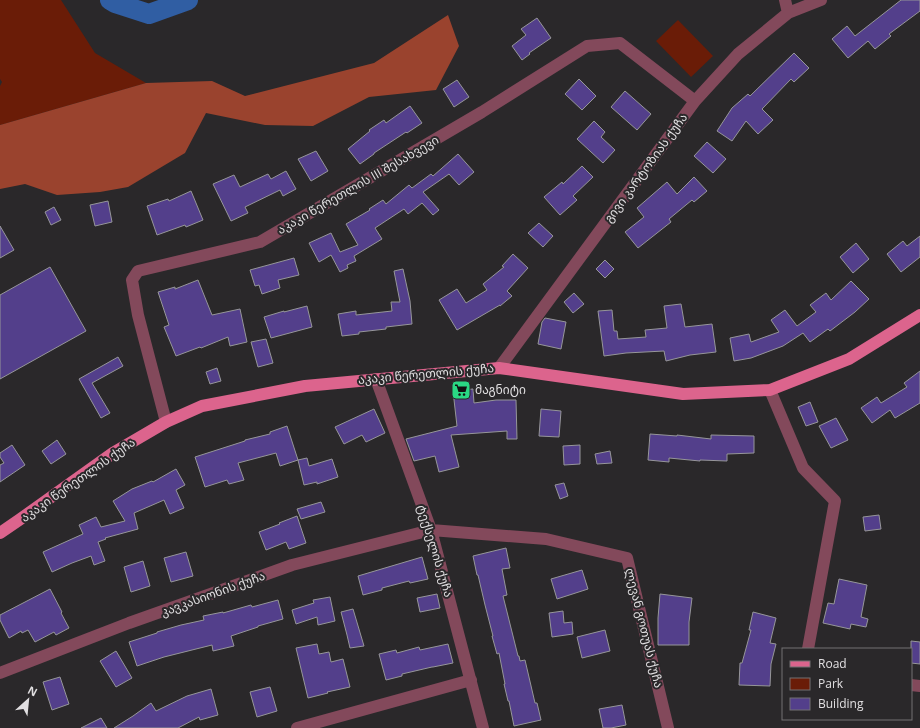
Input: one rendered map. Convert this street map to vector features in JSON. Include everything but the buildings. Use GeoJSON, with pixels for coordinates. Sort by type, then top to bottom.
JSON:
{"type":"FeatureCollection","features":[{"type":"Feature","properties":{"kind":"main road","name":"აკაკი წერეთლის ქუჩა"},"geometry":{"type":"LineString","coordinates":[[0,533],[113,453],[166,422],[202,406],[305,386],[499,368],[683,394],[770,390],[849,359],[920,315]]}},
{"type":"Feature","properties":{"kind":"street"},"geometry":{"type":"LineString","coordinates":[[785,0],[788,13]]}},
{"type":"Feature","properties":{"kind":"street","name":"გივი კარტოზიას ქუჩა"},"geometry":{"type":"LineString","coordinates":[[499,368],[695,101],[738,54],[788,13],[822,0]]}},
{"type":"Feature","properties":{"kind":"street","name":"აკაკი წერეთლის III შესახვევი"},"geometry":{"type":"LineString","coordinates":[[166,422],[138,315],[132,280],[138,271],[260,242],[482,112],[587,46],[620,43],[695,101]]}},
{"type":"Feature","properties":{"kind":"street","name":"ტექსელის ქუჩა"},"geometry":{"type":"LineString","coordinates":[[376,379],[431,530],[483,728]]}},
{"type":"Feature","properties":{"kind":"street"},"geometry":{"type":"LineString","coordinates":[[770,390],[803,468],[835,501],[808,648]]}},
{"type":"Feature","properties":{"kind":"street","name":"კავკასიონის ქუჩა"},"geometry":{"type":"LineString","coordinates":[[0,673],[129,623],[292,565],[431,530]]}},
{"type":"Feature","properties":{"kind":"street","name":"ლევან გოთუას ქუჩა"},"geometry":{"type":"LineString","coordinates":[[431,530],[546,539],[627,558],[668,728]]}},
{"type":"Feature","properties":{"kind":"street"},"geometry":{"type":"LineString","coordinates":[[297,728],[471,680]]}},
{"type":"Feature","properties":{"kind":"green space"},"geometry":{"type":"Polygon","coordinates":[[[0,0],[61,0],[95,53],[146,83],[0,125],[0,86],[2,82],[0,79],[0,0]]]}},
{"type":"Feature","properties":{"kind":"green space"},"geometry":{"type":"Polygon","coordinates":[[[678,20],[713,56],[691,77],[656,41],[678,20]]]}},
{"type":"Feature","properties":{"kind":"shaded area"},"geometry":{"type":"Polygon","coordinates":[[[448,15],[459,46],[436,90],[369,97],[313,126],[265,125],[206,113],[185,153],[128,187],[100,192],[57,195],[25,184],[0,189],[0,125],[146,83],[212,81],[245,96],[374,63],[448,15]]]}},
{"type":"Feature","properties":{"kind":"waterway"},"geometry":{"type":"LineString","coordinates":[[110,0],[149,14],[188,0]]}},
{"type":"Feature","properties":{"kind":"place","name":"მაგნიტი"},"geometry":{"type":"Point","coordinates":[461,390]}}]}
